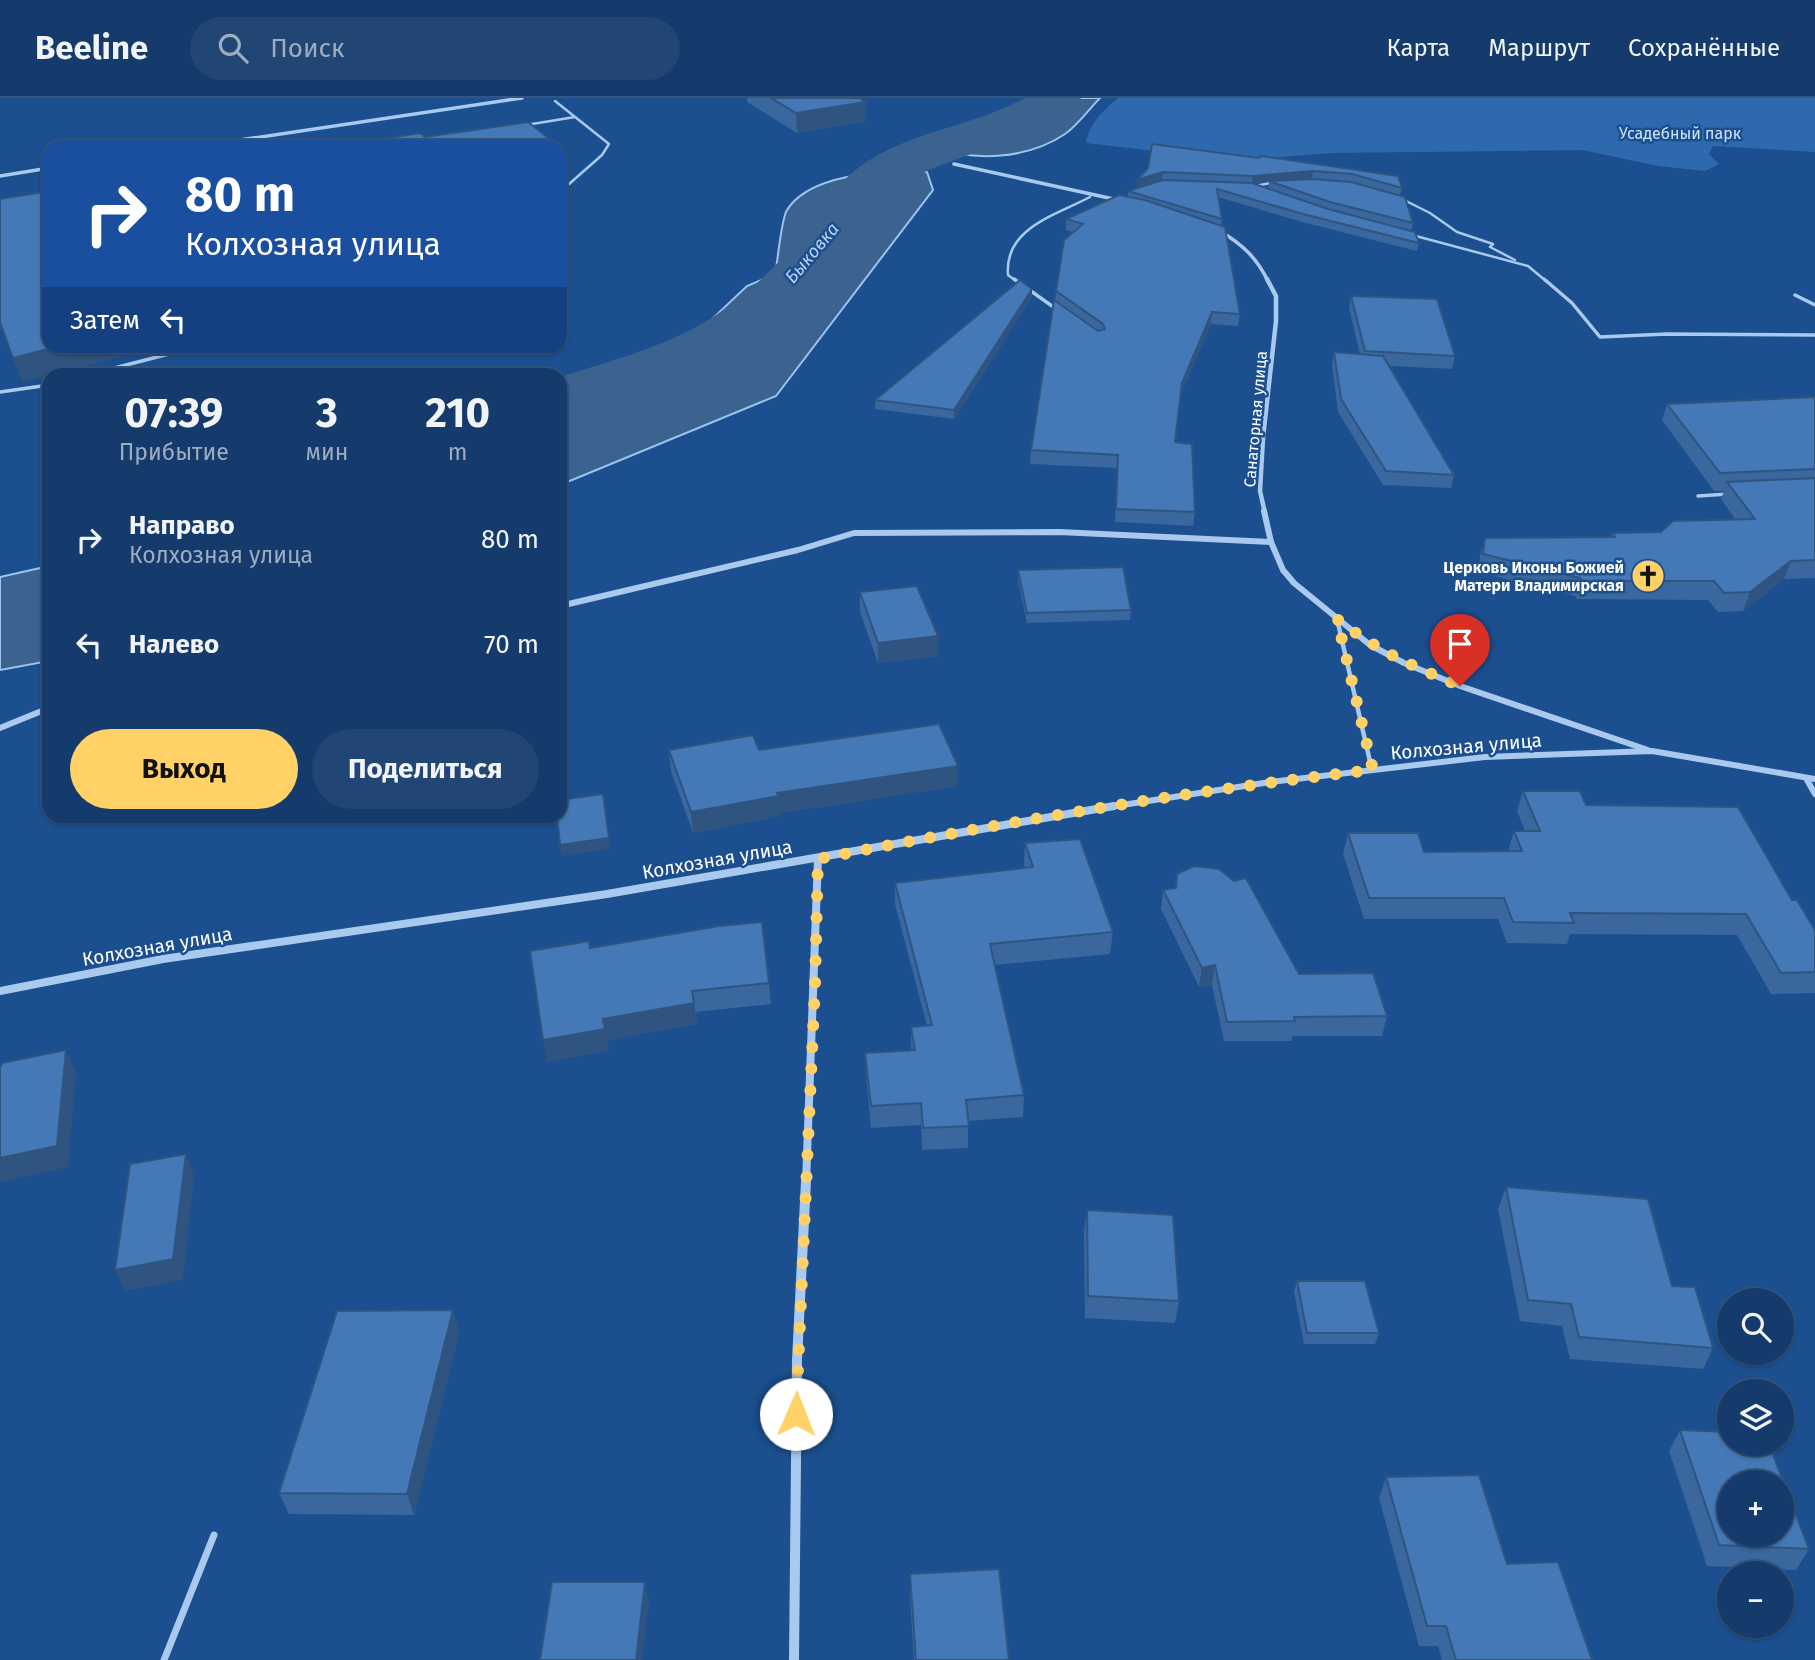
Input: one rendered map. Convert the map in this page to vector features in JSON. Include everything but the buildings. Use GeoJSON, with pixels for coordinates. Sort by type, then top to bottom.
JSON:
{"type":"FeatureCollection","features":[{"type":"Feature","properties":{"kind":"street"},"geometry":{"type":"LineString","coordinates":[[240,140],[522,98]]}},
{"type":"Feature","properties":{"kind":"street"},"geometry":{"type":"LineString","coordinates":[[954,164],[1124,199]]}},
{"type":"Feature","properties":{"kind":"street"},"geometry":{"type":"LineString","coordinates":[[0,176],[42,169]]}},
{"type":"Feature","properties":{"kind":"street","name":"Санаторная улица"},"geometry":{"type":"LineString","coordinates":[[1219,230],[1243,244],[1257,260],[1276,296],[1276,321],[1259,473],[1262,510],[1270,542],[1283,570],[1294,583],[1370,645],[1404,663],[1460,686],[1651,751]]}},
{"type":"Feature","properties":{"kind":"street"},"geometry":{"type":"LineString","coordinates":[[567,605],[799,551],[854,533],[1059,532],[1270,542]]}},
{"type":"Feature","properties":{"kind":"street"},"geometry":{"type":"LineString","coordinates":[[0,728],[42,711]]}},
{"type":"Feature","properties":{"kind":"street","name":"Колхозная улица"},"geometry":{"type":"LineString","coordinates":[[0,990],[163,959],[607,894],[818,859],[1015,821],[1270,782],[1485,757],[1651,751],[1811,779]]}},
{"type":"Feature","properties":{"kind":"street"},"geometry":{"type":"LineString","coordinates":[[1811,779],[1815,794]]}},
{"type":"Feature","properties":{"kind":"street"},"geometry":{"type":"LineString","coordinates":[[794,1660],[797,1360],[815,986],[818,859]]}},
{"type":"Feature","properties":{"kind":"lane"},"geometry":{"type":"LineString","coordinates":[[555,101],[609,144],[608,149],[567,186]]}},
{"type":"Feature","properties":{"kind":"lane"},"geometry":{"type":"LineString","coordinates":[[523,125],[575,117]]}},
{"type":"Feature","properties":{"kind":"lane"},"geometry":{"type":"LineString","coordinates":[[1264,191],[1252,187],[1284,182]]}},
{"type":"Feature","properties":{"kind":"lane"},"geometry":{"type":"LineString","coordinates":[[1059,311],[1008,275],[1006,260],[1013,244],[1035,227],[1090,197]]}},
{"type":"Feature","properties":{"kind":"lane"},"geometry":{"type":"LineString","coordinates":[[1399,198],[1430,213],[1457,232],[1493,244],[1490,247],[1528,266],[1572,303],[1600,337],[1667,334],[1815,335]]}},
{"type":"Feature","properties":{"kind":"lane"},"geometry":{"type":"LineString","coordinates":[[1401,233],[1528,266]]}},
{"type":"Feature","properties":{"kind":"lane"},"geometry":{"type":"LineString","coordinates":[[1795,295],[1815,305]]}},
{"type":"Feature","properties":{"kind":"lane"},"geometry":{"type":"LineString","coordinates":[[115,368],[169,354]]}},
{"type":"Feature","properties":{"kind":"lane"},"geometry":{"type":"LineString","coordinates":[[0,392],[42,387]]}},
{"type":"Feature","properties":{"kind":"lane"},"geometry":{"type":"LineString","coordinates":[[1698,496],[1737,494]]}},
{"type":"Feature","properties":{"kind":"lane"},"geometry":{"type":"LineString","coordinates":[[1337,619],[1373,770]]}},
{"type":"Feature","properties":{"kind":"lane"},"geometry":{"type":"LineString","coordinates":[[164,1660],[214,1535]]}},
{"type":"Feature","properties":{"kind":"green space","name":"Усадебный парк"},"geometry":{"type":"Polygon","coordinates":[[[1118,98],[1815,98],[1815,152],[1713,146],[1709,154],[1719,164],[1705,171],[1658,166],[1582,150],[1331,153],[1258,159],[1197,156],[1086,143],[1093,123],[1118,98]]]}},
{"type":"Feature","properties":{"kind":"water"},"geometry":{"type":"Polygon","coordinates":[[[1050,98],[1100,98],[1065,134],[1035,149],[983,156],[933,147],[932,140],[1050,98]]]}},
{"type":"Feature","properties":{"kind":"water"},"geometry":{"type":"Polygon","coordinates":[[[911,168],[927,172],[933,190],[776,396],[567,482],[567,394],[673,356],[747,286],[775,274],[785,215],[797,198],[826,183],[861,174],[911,168]]]}},
{"type":"Feature","properties":{"kind":"water"},"geometry":{"type":"Polygon","coordinates":[[[42,568],[42,662],[0,670],[0,577],[42,568]]]}},
{"type":"Feature","properties":{"kind":"waterway","name":"Быковка"},"geometry":{"type":"LineString","coordinates":[[567,397],[668,364],[720,341],[743,327],[782,293],[824,245],[874,180],[925,152],[1015,120],[1058,98]]}},
{"type":"Feature","properties":{"kind":"place","name":"Церковь Иконы Божией Матери Владимирская"},"geometry":{"type":"Point","coordinates":[1648,576]}},
{"type":"Feature","properties":{"kind":"route"},"geometry":{"type":"LineString","coordinates":[[796,1414],[818,859],[1015,821],[1270,782],[1373,770],[1337,619],[1370,645],[1404,663],[1460,686]]}}]}
